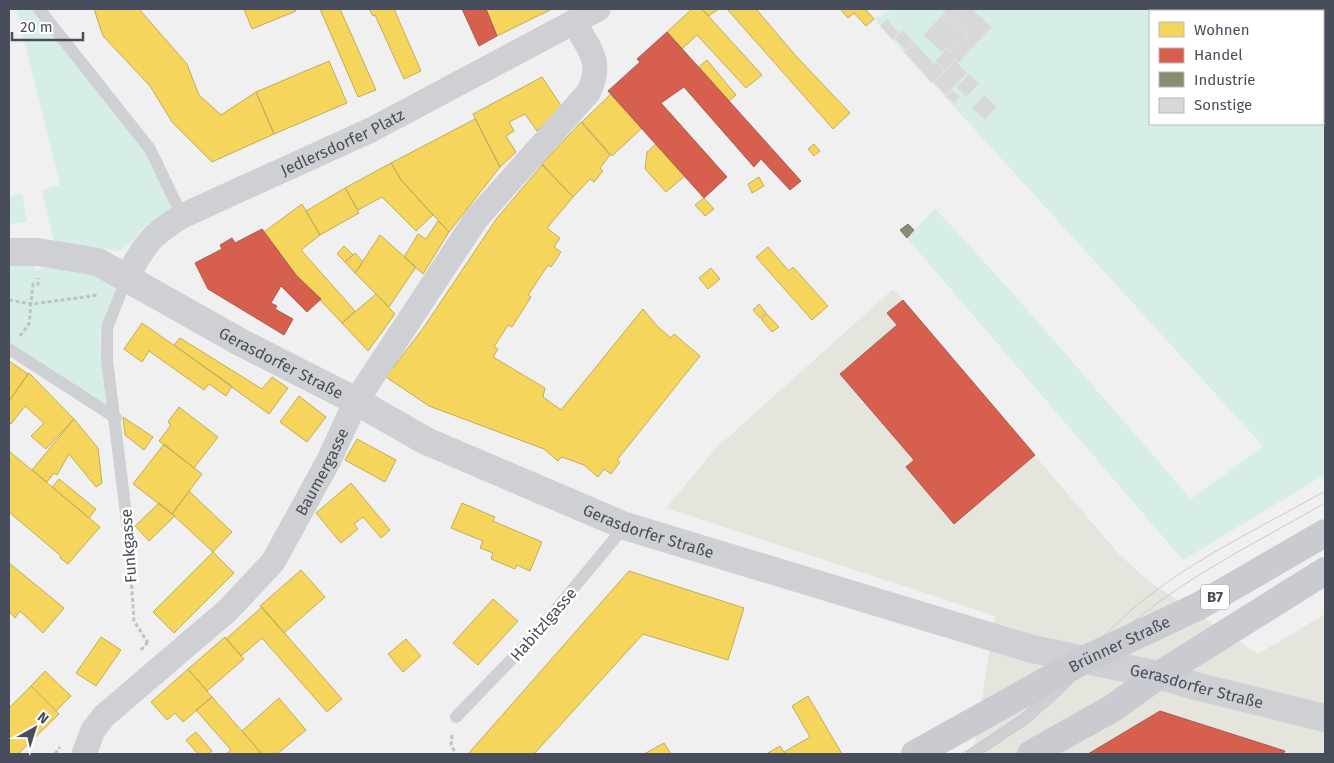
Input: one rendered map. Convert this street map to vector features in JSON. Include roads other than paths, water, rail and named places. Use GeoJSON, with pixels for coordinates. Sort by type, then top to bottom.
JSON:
{"type":"FeatureCollection","features":[{"type":"Feature","properties":{"kind":"main road","name":"Brünner Straße"},"geometry":{"type":"LineString","coordinates":[[915,754],[1084,660],[1199,606],[1325,533]]}},
{"type":"Feature","properties":{"kind":"main road","name":"B7"},"geometry":{"type":"LineString","coordinates":[[1031,754],[1114,708],[1159,675],[1325,571]]}},
{"type":"Feature","properties":{"kind":"street","name":"Jedlersdorfer Platz"},"geometry":{"type":"LineString","coordinates":[[127,277],[144,246],[161,229],[182,216],[371,130],[598,9]]}},
{"type":"Feature","properties":{"kind":"street","name":"Baumergasse"},"geometry":{"type":"LineString","coordinates":[[84,754],[93,730],[104,716],[228,610],[273,562],[329,460],[356,401],[476,219],[588,93],[596,79],[595,62],[574,22]]}},
{"type":"Feature","properties":{"kind":"street","name":"Gerasdorfer Straße"},"geometry":{"type":"LineString","coordinates":[[9,252],[38,252],[98,262],[240,342],[356,401],[426,441],[625,526],[1032,649],[1159,675],[1195,686],[1325,718]]}},
{"type":"Feature","properties":{"kind":"lane"},"geometry":{"type":"LineString","coordinates":[[39,9],[150,149],[182,216]]}},
{"type":"Feature","properties":{"kind":"lane","name":"Funkgasse"},"geometry":{"type":"LineString","coordinates":[[127,277],[107,328],[107,360],[116,418],[128,530]]}},
{"type":"Feature","properties":{"kind":"lane"},"geometry":{"type":"LineString","coordinates":[[10,350],[116,418]]}},
{"type":"Feature","properties":{"kind":"lane","name":"Habitzlgasse"},"geometry":{"type":"LineString","coordinates":[[456,717],[534,636],[625,526]]}},
{"type":"Feature","properties":{"kind":"lane"},"geometry":{"type":"LineString","coordinates":[[972,754],[1027,717],[1059,688],[1084,660]]}},
{"type":"Feature","properties":{"kind":"tram line"},"geometry":{"type":"LineString","coordinates":[[961,754],[1025,712],[1048,692],[1131,610],[1167,582],[1211,554],[1325,491]]}},
{"type":"Feature","properties":{"kind":"tram line"},"geometry":{"type":"LineString","coordinates":[[981,754],[1041,712],[1117,636],[1159,602],[1205,571],[1325,503]]}}]}
